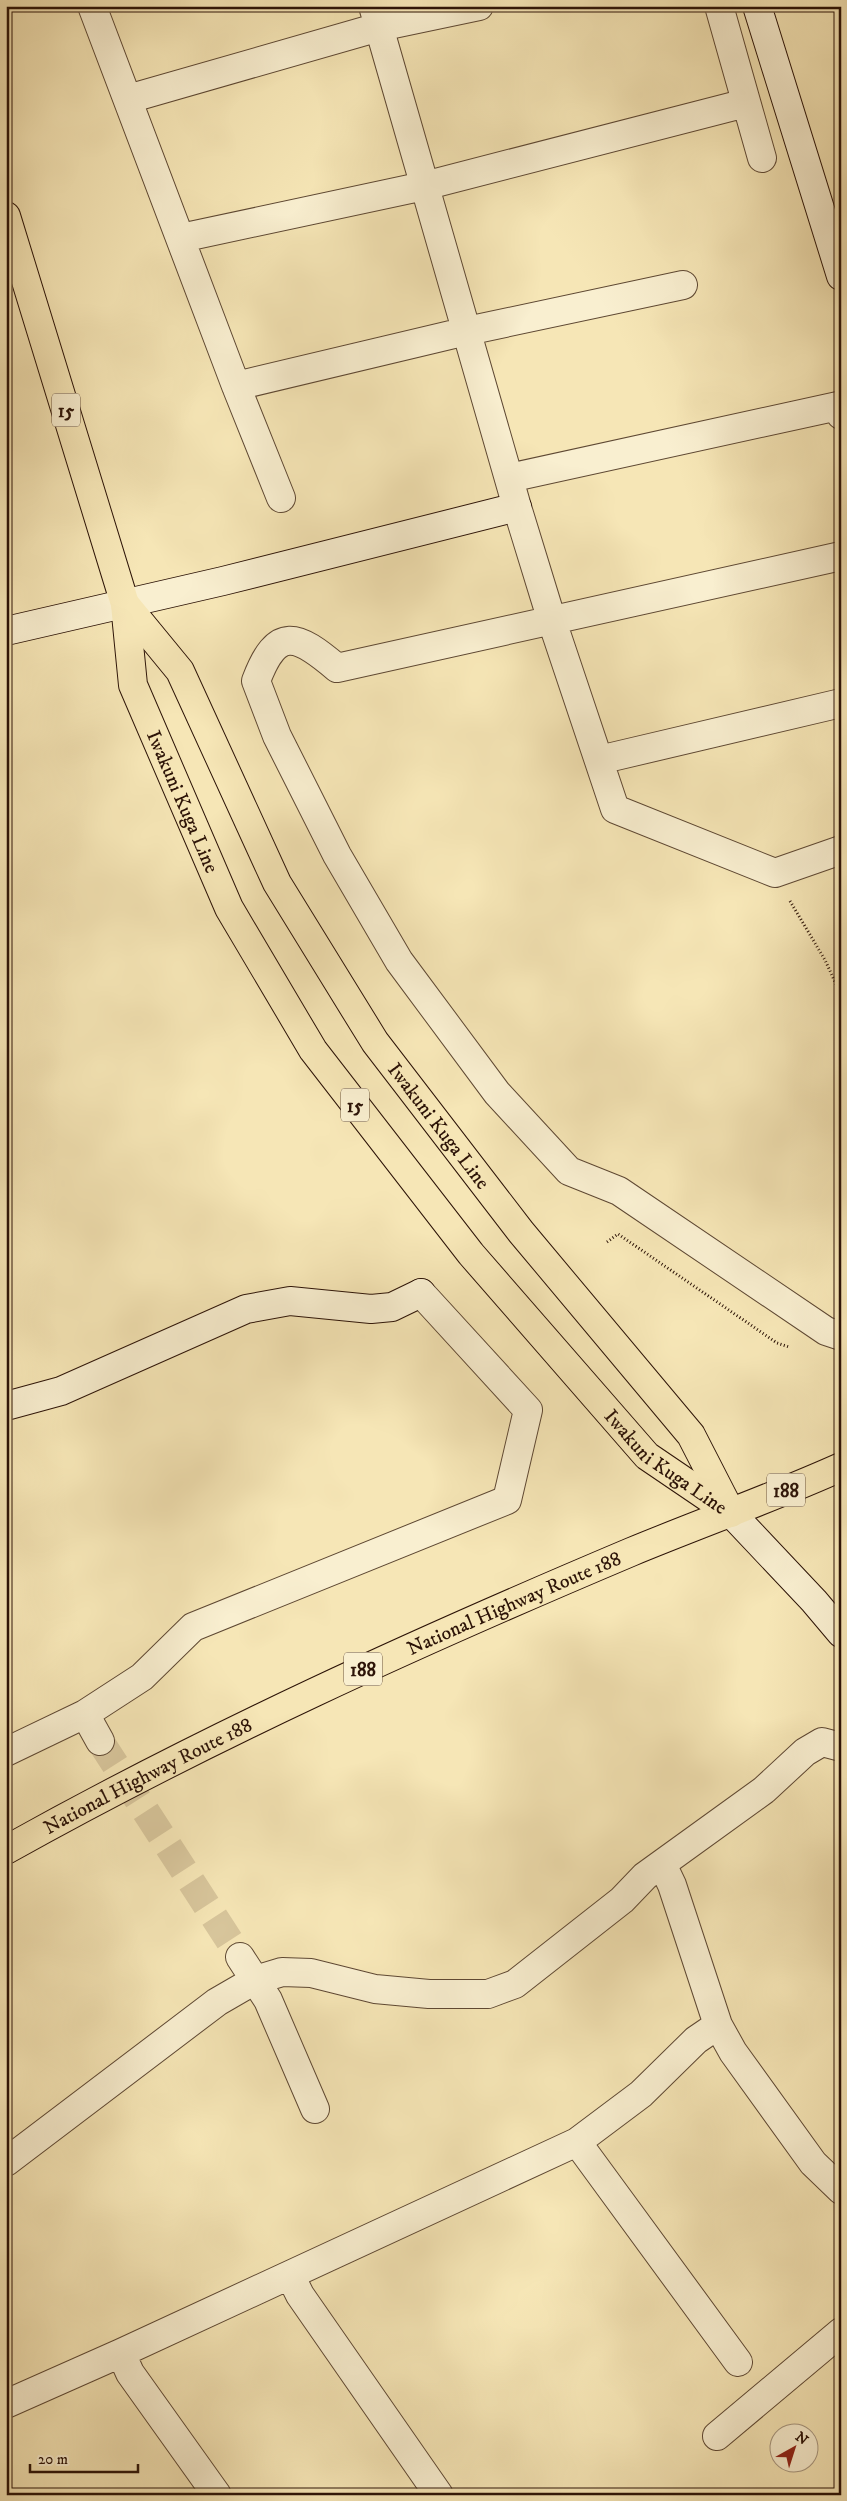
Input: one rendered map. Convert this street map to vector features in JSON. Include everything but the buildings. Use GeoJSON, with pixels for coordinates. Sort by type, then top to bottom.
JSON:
{"type":"FeatureCollection","features":[{"type":"Feature","properties":{"kind":"main road","name":"Iwakuni Kuga Line"},"geometry":{"type":"LineString","coordinates":[[6,216],[125,604],[133,685],[229,908],[314,1050],[470,1254],[647,1456],[731,1513]]}},
{"type":"Feature","properties":{"kind":"main road","name":"Iwakuni Kuga Line"},"geometry":{"type":"LineString","coordinates":[[125,604],[180,671],[277,884],[374,1042],[521,1232],[692,1435],[731,1513]]}},
{"type":"Feature","properties":{"kind":"main road","name":"National Highway Route 188"},"geometry":{"type":"LineString","coordinates":[[6,1850],[278,1708],[429,1639],[633,1551],[841,1467]]}},
{"type":"Feature","properties":{"kind":"street"},"geometry":{"type":"LineString","coordinates":[[92,6],[182,238],[236,386],[281,498]]}},
{"type":"Feature","properties":{"kind":"street"},"geometry":{"type":"LineString","coordinates":[[128,99],[376,17],[479,6]]}},
{"type":"Feature","properties":{"kind":"street"},"geometry":{"type":"LineString","coordinates":[[719,6],[762,158]]}},
{"type":"Feature","properties":{"kind":"street"},"geometry":{"type":"LineString","coordinates":[[757,6],[841,276]]}},
{"type":"Feature","properties":{"kind":"street"},"geometry":{"type":"LineString","coordinates":[[376,17],[552,621],[615,809],[775,873],[841,850]]}},
{"type":"Feature","properties":{"kind":"street"},"geometry":{"type":"LineString","coordinates":[[182,238],[424,186],[746,103]]}},
{"type":"Feature","properties":{"kind":"street"},"geometry":{"type":"LineString","coordinates":[[236,386],[467,331],[683,285]]}},
{"type":"Feature","properties":{"kind":"street"},"geometry":{"type":"LineString","coordinates":[[509,478],[838,406],[841,414]]}},
{"type":"Feature","properties":{"kind":"street"},"geometry":{"type":"LineString","coordinates":[[6,631],[125,604],[518,508]]}},
{"type":"Feature","properties":{"kind":"street"},"geometry":{"type":"LineString","coordinates":[[841,556],[337,668],[316,650],[296,641],[283,641],[264,660],[256,681],[281,744],[337,855],[384,936],[399,960],[497,1093],[569,1171],[619,1191],[826,1331],[841,1336]]}},
{"type":"Feature","properties":{"kind":"street"},"geometry":{"type":"LineString","coordinates":[[599,760],[841,704]]}},
{"type":"Feature","properties":{"kind":"street"},"geometry":{"type":"LineString","coordinates":[[6,1406],[61,1391],[246,1309],[290,1301],[372,1309],[392,1308],[421,1293],[528,1410],[507,1500],[193,1627],[142,1678],[86,1714],[6,1752]]}},
{"type":"Feature","properties":{"kind":"street"},"geometry":{"type":"LineString","coordinates":[[731,1513],[814,1601],[841,1633]]}},
{"type":"Feature","properties":{"kind":"street"},"geometry":{"type":"LineString","coordinates":[[86,1714],[100,1741]]}},
{"type":"Feature","properties":{"kind":"street"},"geometry":{"type":"LineString","coordinates":[[6,2162],[217,2002],[255,1980],[282,1972],[311,1973],[375,1989],[429,1994],[488,1994],[515,1984],[622,1900],[662,1864],[764,1790],[805,1752],[822,1742],[841,1747]]}},
{"type":"Feature","properties":{"kind":"street"},"geometry":{"type":"LineString","coordinates":[[662,1864],[672,1885],[718,2025],[733,2052],[813,2164],[841,2190]]}},
{"type":"Feature","properties":{"kind":"street"},"geometry":{"type":"LineString","coordinates":[[240,1957],[268,2000],[314,2109]]}},
{"type":"Feature","properties":{"kind":"street"},"geometry":{"type":"LineString","coordinates":[[6,2404],[121,2353],[577,2142],[641,2094],[696,2040],[718,2025]]}},
{"type":"Feature","properties":{"kind":"street"},"geometry":{"type":"LineString","coordinates":[[577,2142],[738,2362]]}},
{"type":"Feature","properties":{"kind":"street"},"geometry":{"type":"LineString","coordinates":[[290,2275],[300,2295],[439,2495]]}},
{"type":"Feature","properties":{"kind":"street"},"geometry":{"type":"LineString","coordinates":[[717,2436],[841,2332]]}},
{"type":"Feature","properties":{"kind":"street"},"geometry":{"type":"LineString","coordinates":[[121,2353],[130,2373],[217,2495]]}},
{"type":"Feature","properties":{"kind":"path"},"geometry":{"type":"LineString","coordinates":[[775,873],[825,960],[841,995]]}},
{"type":"Feature","properties":{"kind":"tunnel"},"geometry":{"type":"LineString","coordinates":[[100,1741],[240,1957]]}}]}
